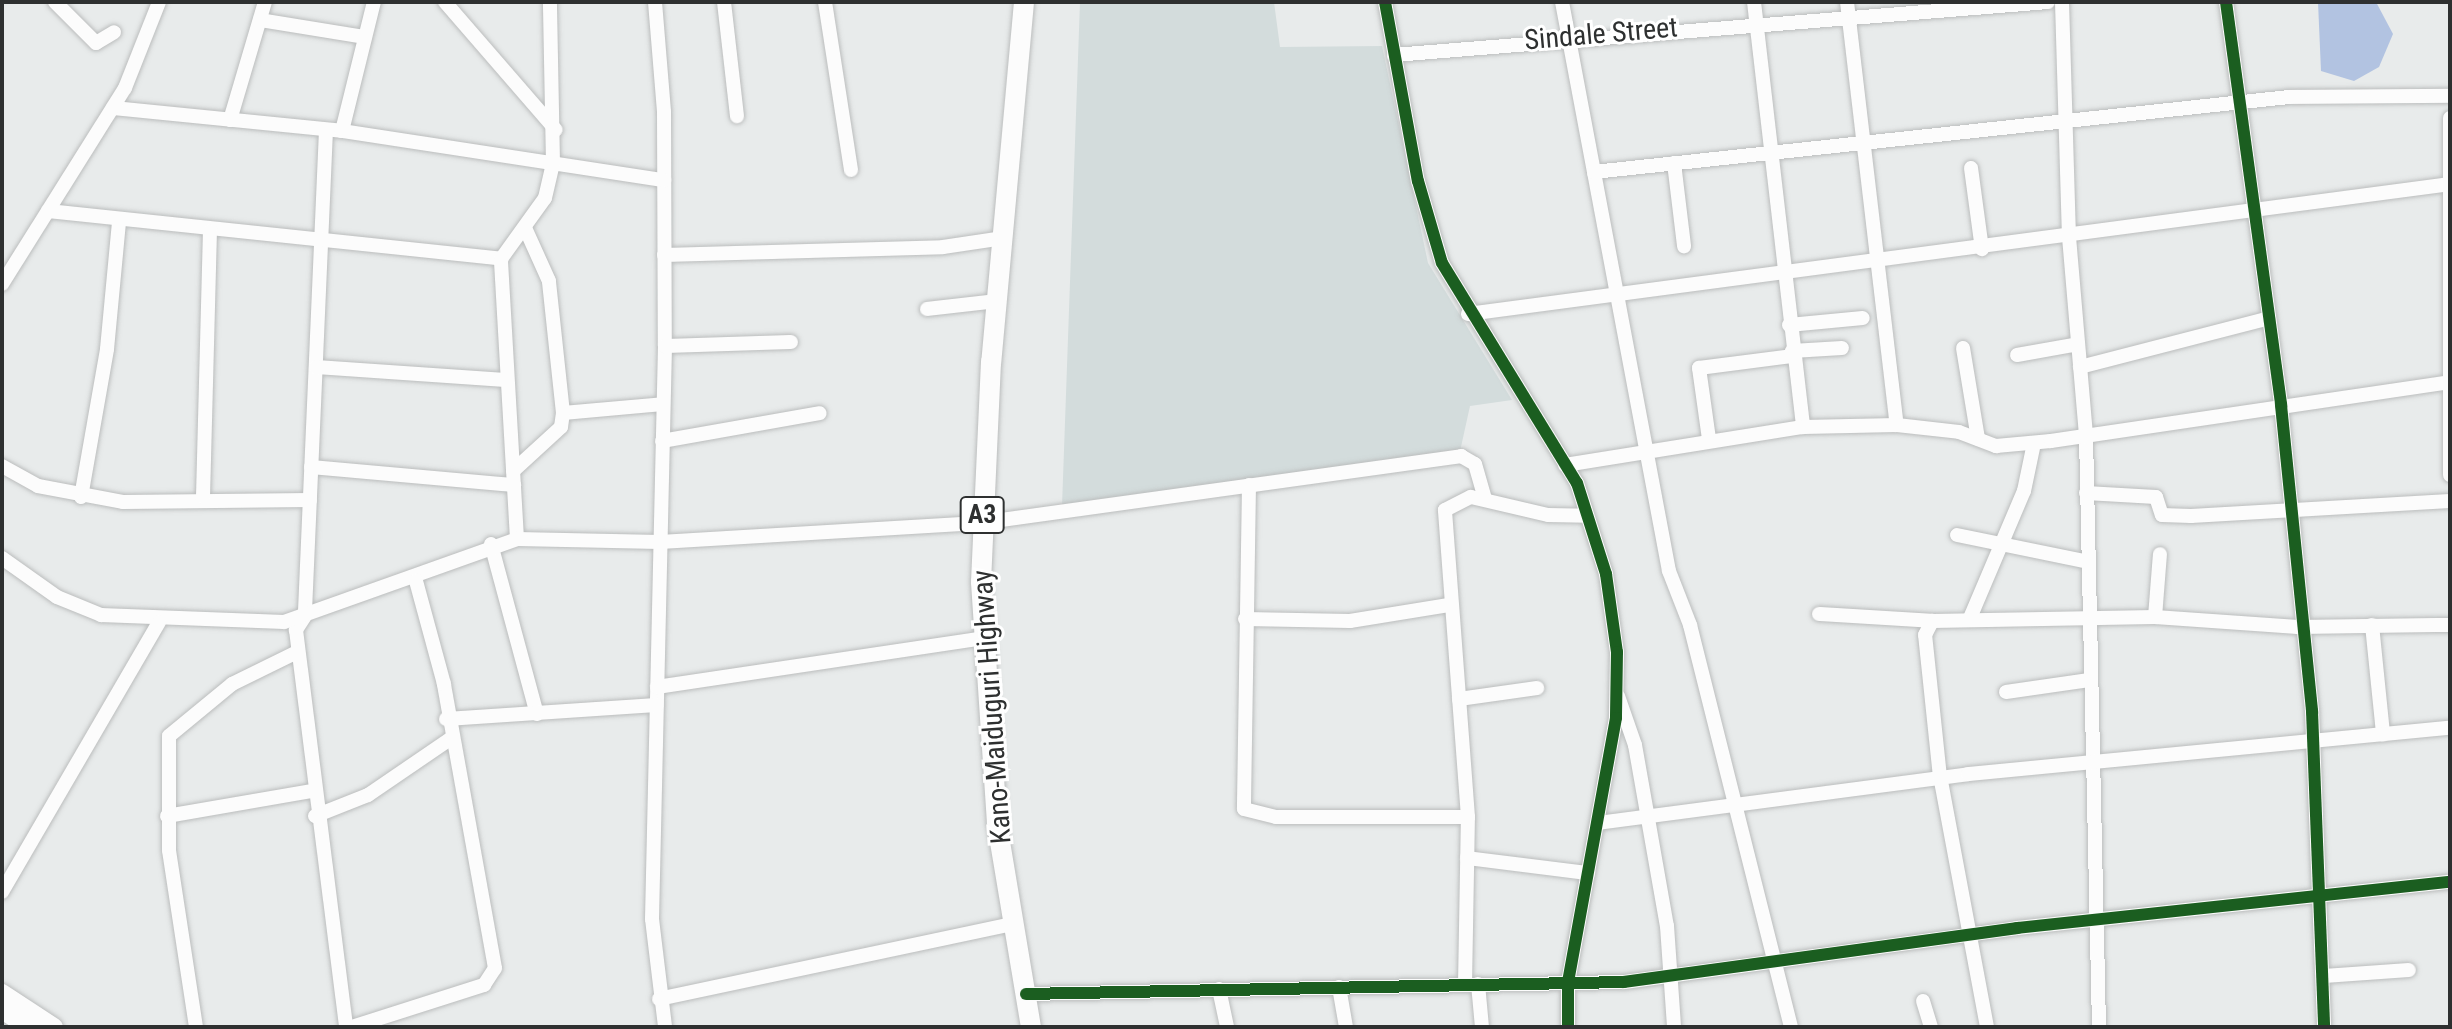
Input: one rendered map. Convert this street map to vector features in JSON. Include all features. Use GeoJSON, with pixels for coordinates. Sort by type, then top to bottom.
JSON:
{"type":"FeatureCollection","features":[{"type":"Feature","properties":{"kind":"highway","name":"Kano-Maiduguri Highway"},"geometry":{"type":"LineString","coordinates":[[1024,2],[997,301],[983,638],[1013,924],[1043,1027]]}},
{"type":"Feature","properties":{"kind":"highway","name":"Kano-Maiduguri Highway"},"geometry":{"type":"LineString","coordinates":[[1031,1027],[1032,993],[1004,768],[988,522],[1036,2]]}},
{"type":"Feature","properties":{"kind":"main road"},"geometry":{"type":"LineString","coordinates":[[2,993],[54,1027]]}},
{"type":"Feature","properties":{"kind":"main road"},"geometry":{"type":"LineString","coordinates":[[2,1010],[28,1027]]}},
{"type":"Feature","properties":{"kind":"street"},"geometry":{"type":"LineString","coordinates":[[55,2],[96,43],[114,32]]}},
{"type":"Feature","properties":{"kind":"street"},"geometry":{"type":"LineString","coordinates":[[2,284],[113,108],[159,2]]}},
{"type":"Feature","properties":{"kind":"street"},"geometry":{"type":"LineString","coordinates":[[230,120],[265,2]]}},
{"type":"Feature","properties":{"kind":"street"},"geometry":{"type":"LineString","coordinates":[[342,131],[374,2]]}},
{"type":"Feature","properties":{"kind":"street"},"geometry":{"type":"LineString","coordinates":[[445,2],[556,130]]}},
{"type":"Feature","properties":{"kind":"street"},"geometry":{"type":"LineString","coordinates":[[517,539],[501,259],[526,230],[545,198],[553,163],[556,130],[550,2]]}},
{"type":"Feature","properties":{"kind":"street"},"geometry":{"type":"LineString","coordinates":[[655,2],[664,180],[665,346],[652,919],[659,999],[665,1027]]}},
{"type":"Feature","properties":{"kind":"street"},"geometry":{"type":"LineString","coordinates":[[724,2],[737,116]]}},
{"type":"Feature","properties":{"kind":"street"},"geometry":{"type":"LineString","coordinates":[[825,2],[851,170]]}},
{"type":"Feature","properties":{"kind":"street"},"geometry":{"type":"LineString","coordinates":[[1385,2],[1418,181],[1442,263],[1468,314],[1565,465],[1587,516],[1606,574],[1616,692],[1598,823],[1568,983],[1568,1027]]}},
{"type":"Feature","properties":{"kind":"street"},"geometry":{"type":"LineString","coordinates":[[1562,2],[1669,571],[1736,805],[1778,963],[1791,1027]]}},
{"type":"Feature","properties":{"kind":"street"},"geometry":{"type":"LineString","coordinates":[[1754,2],[1782,276],[1803,427]]}},
{"type":"Feature","properties":{"kind":"street","name":"Sindale Street"},"geometry":{"type":"LineString","coordinates":[[1394,55],[1569,36],[1755,21],[1848,8],[2048,2]]}},
{"type":"Feature","properties":{"kind":"street"},"geometry":{"type":"LineString","coordinates":[[2062,2],[2069,237],[2086,436],[2093,920],[2099,1027]]}},
{"type":"Feature","properties":{"kind":"street"},"geometry":{"type":"LineString","coordinates":[[2226,2],[2281,405],[2298,627],[2314,740],[2324,1027]]}},
{"type":"Feature","properties":{"kind":"street"},"geometry":{"type":"LineString","coordinates":[[1848,8],[1897,425]]}},
{"type":"Feature","properties":{"kind":"street"},"geometry":{"type":"LineString","coordinates":[[260,20],[365,37]]}},
{"type":"Feature","properties":{"kind":"street"},"geometry":{"type":"LineString","coordinates":[[1594,172],[2241,108],[2289,97],[2450,96]]}},
{"type":"Feature","properties":{"kind":"street"},"geometry":{"type":"LineString","coordinates":[[113,108],[342,131],[664,180]]}},
{"type":"Feature","properties":{"kind":"street"},"geometry":{"type":"LineString","coordinates":[[2450,118],[2450,475]]}},
{"type":"Feature","properties":{"kind":"street"},"geometry":{"type":"LineString","coordinates":[[326,130],[305,616],[297,652],[311,791],[346,1027]]}},
{"type":"Feature","properties":{"kind":"street"},"geometry":{"type":"LineString","coordinates":[[1674,163],[1684,246]]}},
{"type":"Feature","properties":{"kind":"street"},"geometry":{"type":"LineString","coordinates":[[1971,168],[1982,249]]}},
{"type":"Feature","properties":{"kind":"street"},"geometry":{"type":"LineString","coordinates":[[1468,314],[1878,264],[2448,184]]}},
{"type":"Feature","properties":{"kind":"street"},"geometry":{"type":"LineString","coordinates":[[48,211],[119,223],[501,259]]}},
{"type":"Feature","properties":{"kind":"street"},"geometry":{"type":"LineString","coordinates":[[81,497],[107,349],[119,223]]}},
{"type":"Feature","properties":{"kind":"street"},"geometry":{"type":"LineString","coordinates":[[311,467],[513,478],[561,427],[563,413],[549,281],[526,230]]}},
{"type":"Feature","properties":{"kind":"street"},"geometry":{"type":"LineString","coordinates":[[203,497],[210,231]]}},
{"type":"Feature","properties":{"kind":"street"},"geometry":{"type":"LineString","coordinates":[[664,255],[943,247],[1003,238]]}},
{"type":"Feature","properties":{"kind":"street"},"geometry":{"type":"LineString","coordinates":[[927,309],[997,301]]}},
{"type":"Feature","properties":{"kind":"street"},"geometry":{"type":"LineString","coordinates":[[1789,325],[1863,318]]}},
{"type":"Feature","properties":{"kind":"street"},"geometry":{"type":"LineString","coordinates":[[2080,367],[2269,318]]}},
{"type":"Feature","properties":{"kind":"street"},"geometry":{"type":"LineString","coordinates":[[665,346],[791,342]]}},
{"type":"Feature","properties":{"kind":"street"},"geometry":{"type":"LineString","coordinates":[[2017,355],[2078,344]]}},
{"type":"Feature","properties":{"kind":"street"},"geometry":{"type":"LineString","coordinates":[[1709,439],[1699,368],[1842,348]]}},
{"type":"Feature","properties":{"kind":"street"},"geometry":{"type":"LineString","coordinates":[[1963,348],[1978,439]]}},
{"type":"Feature","properties":{"kind":"street"},"geometry":{"type":"LineString","coordinates":[[316,367],[506,380]]}},
{"type":"Feature","properties":{"kind":"street"},"geometry":{"type":"LineString","coordinates":[[1565,465],[1645,448],[1803,427],[1897,425],[1978,439],[2034,443],[2448,382]]}},
{"type":"Feature","properties":{"kind":"street"},"geometry":{"type":"LineString","coordinates":[[563,413],[663,404]]}},
{"type":"Feature","properties":{"kind":"street"},"geometry":{"type":"LineString","coordinates":[[662,441],[820,413]]}},
{"type":"Feature","properties":{"kind":"street"},"geometry":{"type":"LineString","coordinates":[[1970,618],[2000,547],[2034,443]]}},
{"type":"Feature","properties":{"kind":"street"},"geometry":{"type":"LineString","coordinates":[[2,558],[87,612],[159,622],[305,616],[416,581],[491,544],[517,539],[660,542],[988,522],[1461,456],[1475,464],[1485,499]]}},
{"type":"Feature","properties":{"kind":"street"},"geometry":{"type":"LineString","coordinates":[[2,466],[38,486],[81,497],[310,500]]}},
{"type":"Feature","properties":{"kind":"street"},"geometry":{"type":"LineString","coordinates":[[1249,485],[1244,809],[1276,817],[1468,817]]}},
{"type":"Feature","properties":{"kind":"street"},"geometry":{"type":"LineString","coordinates":[[2086,493],[2156,497],[2162,515],[2290,514],[2450,501]]}},
{"type":"Feature","properties":{"kind":"street"},"geometry":{"type":"LineString","coordinates":[[1482,1027],[1472,984],[1468,817],[1449,605],[1445,510],[1461,497],[1587,516]]}},
{"type":"Feature","properties":{"kind":"street"},"geometry":{"type":"LineString","coordinates":[[1957,535],[2000,547],[2088,562]]}},
{"type":"Feature","properties":{"kind":"street"},"geometry":{"type":"LineString","coordinates":[[491,544],[537,714]]}},
{"type":"Feature","properties":{"kind":"street"},"geometry":{"type":"LineString","coordinates":[[2155,617],[2160,554]]}},
{"type":"Feature","properties":{"kind":"street"},"geometry":{"type":"LineString","coordinates":[[352,1027],[484,985],[495,968],[446,719],[444,684],[416,581]]}},
{"type":"Feature","properties":{"kind":"street"},"geometry":{"type":"LineString","coordinates":[[1245,619],[1350,621],[1449,605]]}},
{"type":"Feature","properties":{"kind":"street"},"geometry":{"type":"LineString","coordinates":[[1819,614],[1932,621],[2155,617],[2298,627],[2450,625]]}},
{"type":"Feature","properties":{"kind":"street"},"geometry":{"type":"LineString","coordinates":[[1932,621],[1925,635],[1940,777],[1966,935],[1987,1027]]}},
{"type":"Feature","properties":{"kind":"street"},"geometry":{"type":"LineString","coordinates":[[2,892],[159,622]]}},
{"type":"Feature","properties":{"kind":"street"},"geometry":{"type":"LineString","coordinates":[[2372,625],[2383,734]]}},
{"type":"Feature","properties":{"kind":"street"},"geometry":{"type":"LineString","coordinates":[[657,687],[983,638]]}},
{"type":"Feature","properties":{"kind":"street"},"geometry":{"type":"LineString","coordinates":[[196,1027],[167,816],[165,753],[175,724],[232,684],[297,652]]}},
{"type":"Feature","properties":{"kind":"street"},"geometry":{"type":"LineString","coordinates":[[2006,692],[2089,680]]}},
{"type":"Feature","properties":{"kind":"street"},"geometry":{"type":"LineString","coordinates":[[1459,699],[1537,688]]}},
{"type":"Feature","properties":{"kind":"street"},"geometry":{"type":"LineString","coordinates":[[1616,692],[1633,735],[1673,977],[1674,1027]]}},
{"type":"Feature","properties":{"kind":"street"},"geometry":{"type":"LineString","coordinates":[[446,719],[657,705]]}},
{"type":"Feature","properties":{"kind":"street"},"geometry":{"type":"LineString","coordinates":[[1598,823],[1940,777],[2450,728]]}},
{"type":"Feature","properties":{"kind":"street"},"geometry":{"type":"LineString","coordinates":[[315,816],[368,795],[450,739]]}},
{"type":"Feature","properties":{"kind":"street"},"geometry":{"type":"LineString","coordinates":[[167,816],[311,791]]}},
{"type":"Feature","properties":{"kind":"street"},"geometry":{"type":"LineString","coordinates":[[1467,858],[1588,873]]}},
{"type":"Feature","properties":{"kind":"street"},"geometry":{"type":"LineString","coordinates":[[1032,993],[1568,983],[1673,977],[1966,935],[2450,882]]}},
{"type":"Feature","properties":{"kind":"street"},"geometry":{"type":"LineString","coordinates":[[659,999],[1013,924]]}},
{"type":"Feature","properties":{"kind":"street"},"geometry":{"type":"LineString","coordinates":[[2324,976],[2409,970]]}},
{"type":"Feature","properties":{"kind":"street"},"geometry":{"type":"LineString","coordinates":[[1339,987],[1346,1027]]}},
{"type":"Feature","properties":{"kind":"street"},"geometry":{"type":"LineString","coordinates":[[1219,989],[1227,1027]]}},
{"type":"Feature","properties":{"kind":"street"},"geometry":{"type":"LineString","coordinates":[[1923,1001],[1931,1027]]}},
{"type":"Feature","properties":{"kind":"shaded area"},"geometry":{"type":"Polygon","coordinates":[[[1080,2],[1274,2],[1280,47],[1382,46],[1428,263],[1512,400],[1470,406],[1459,456],[1062,506],[1080,2]]]}},
{"type":"Feature","properties":{"kind":"water"},"geometry":{"type":"Polygon","coordinates":[[[2318,2],[2376,2],[2393,34],[2379,67],[2354,81],[2321,71],[2318,2]]]}},
{"type":"Feature","properties":{"kind":"cycle path"},"geometry":{"type":"LineString","coordinates":[[1385,2],[1418,181],[1442,263],[1577,483],[1606,574],[1617,652],[1616,718],[1568,983],[1568,1027]]}},
{"type":"Feature","properties":{"kind":"cycle path"},"geometry":{"type":"LineString","coordinates":[[2226,2],[2281,405],[2312,711],[2324,1027]]}},
{"type":"Feature","properties":{"kind":"cycle path"},"geometry":{"type":"LineString","coordinates":[[1026,994],[1624,982],[2017,928],[2450,882]]}}]}
